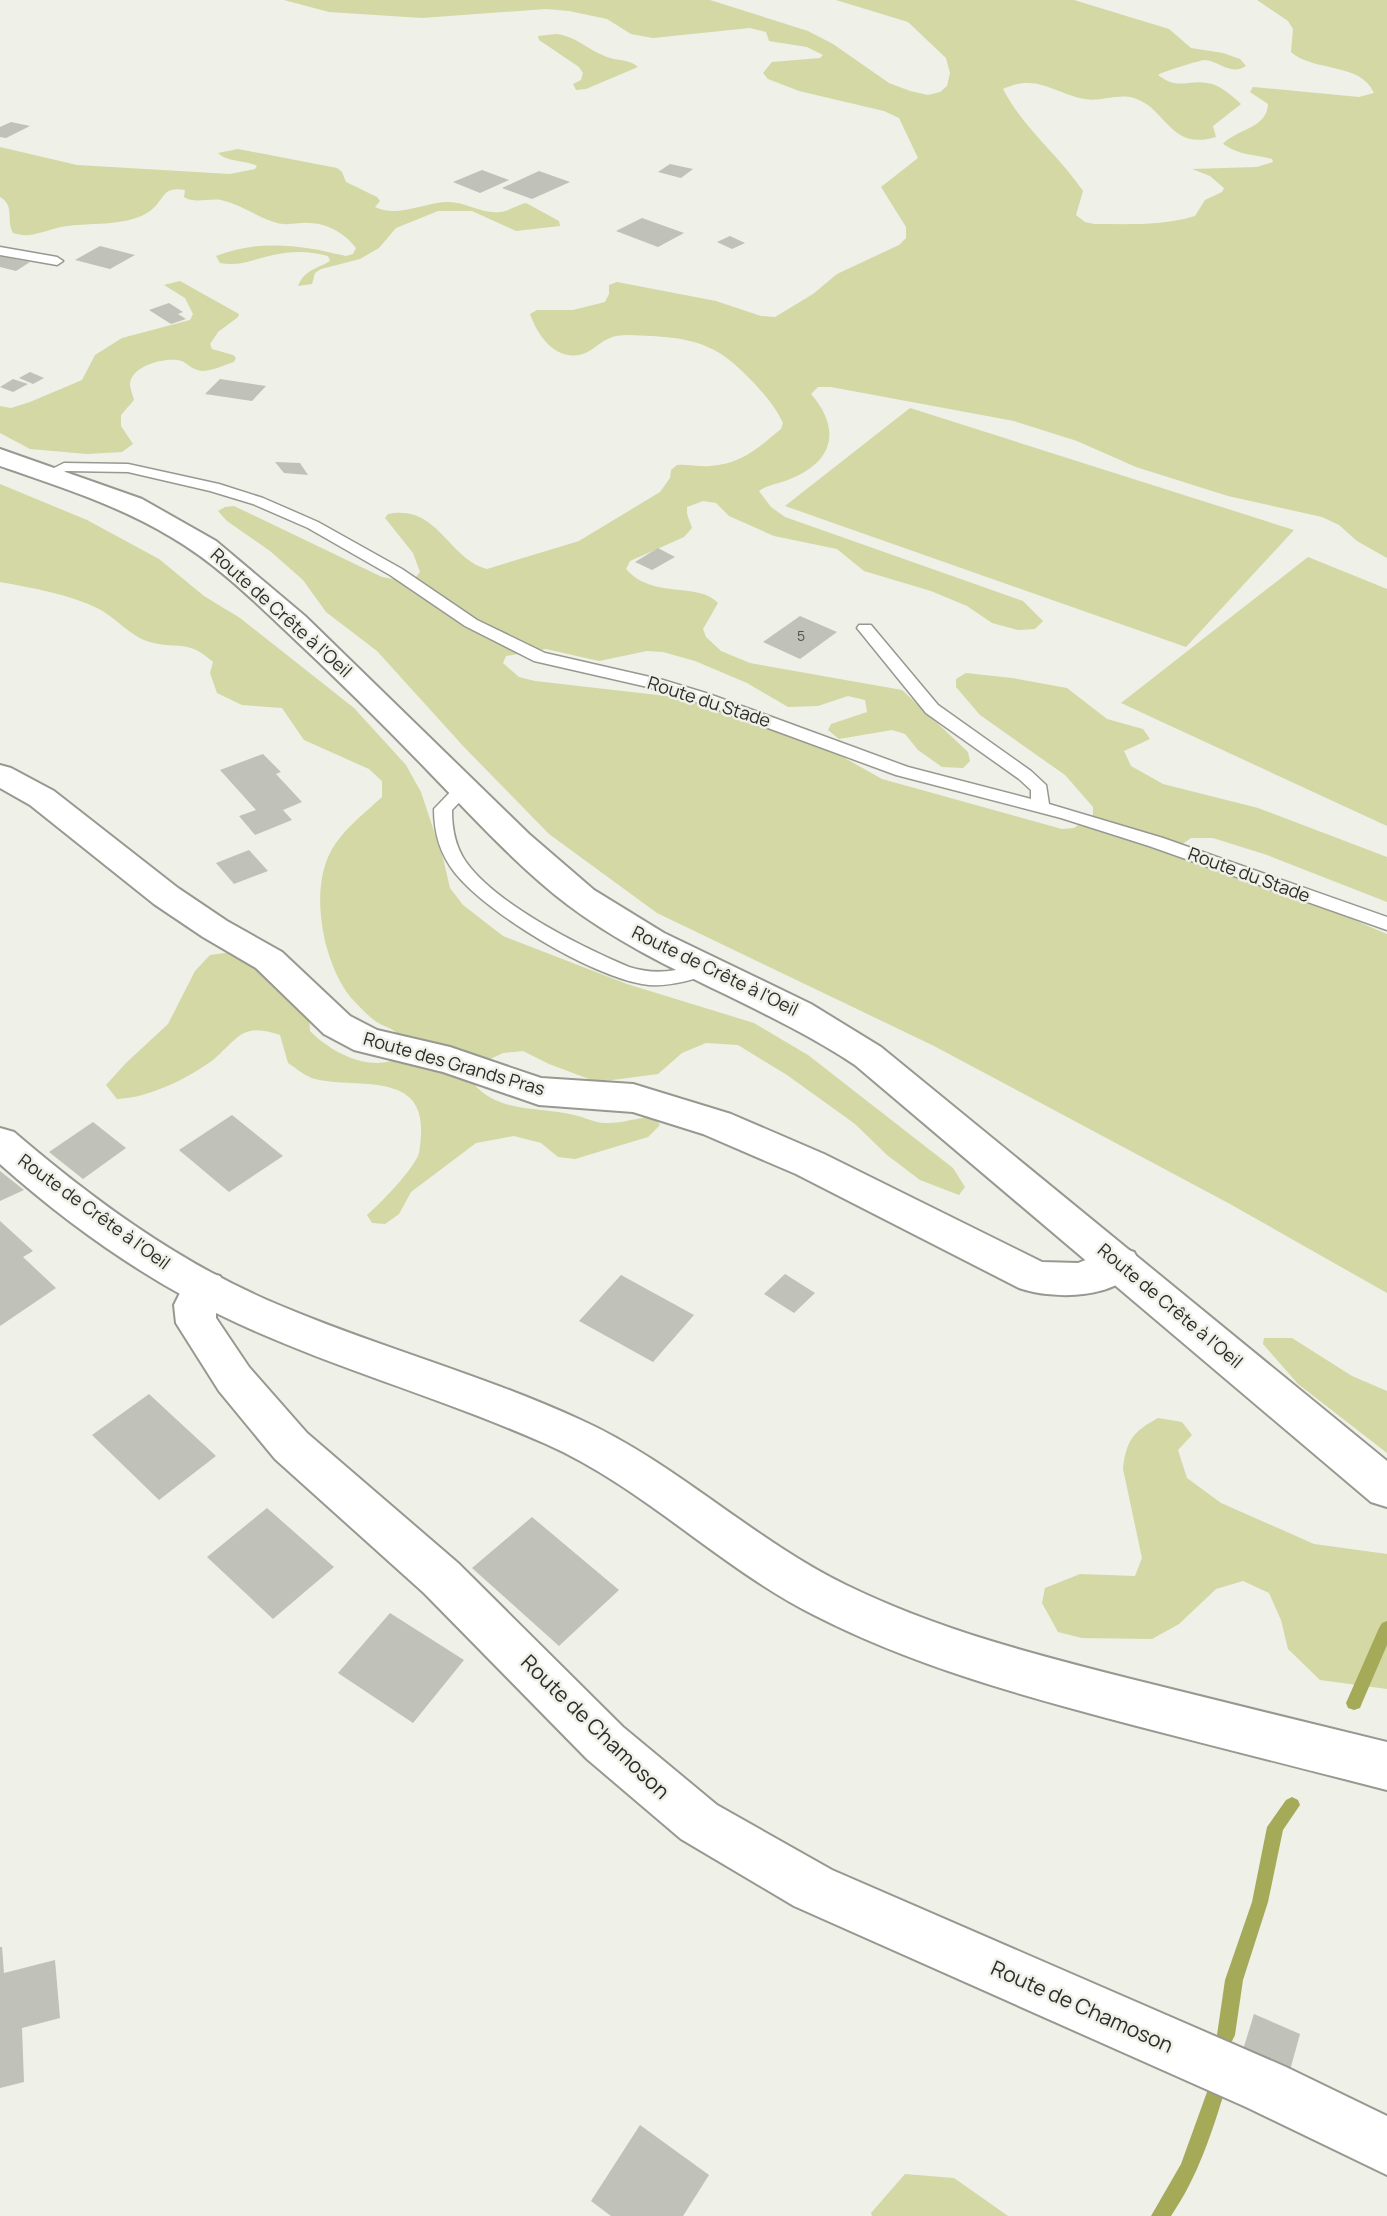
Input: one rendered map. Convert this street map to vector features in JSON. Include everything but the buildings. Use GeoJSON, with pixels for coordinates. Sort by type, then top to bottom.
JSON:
{"type":"FeatureCollection","features":[{"type":"Feature","properties":{"kind":"street","name":"Route de Crête à l'Oeil"},"geometry":{"type":"LineString","coordinates":[[0,457],[132,504],[205,546],[259,589],[522,847],[583,898],[634,932],[704,969],[801,1013],[841,1036],[905,1084],[1387,1488]]}},
{"type":"Feature","properties":{"kind":"street","name":"Route des Grands Pras"},"geometry":{"type":"LineString","coordinates":[[0,775],[42,798],[144,880],[269,960],[337,1025],[367,1041],[450,1060],[539,1091],[633,1098],[668,1107],[810,1164],[1034,1277],[1057,1282],[1081,1280],[1119,1263]]}},
{"type":"Feature","properties":{"kind":"street","name":"Route de Crête à l'Oeil"},"geometry":{"type":"LineString","coordinates":[[0,1142],[63,1195],[153,1258],[205,1288],[345,1350],[486,1400],[568,1434],[622,1462],[773,1566],[823,1596],[911,1637],[1033,1677],[1387,1766]]}},
{"type":"Feature","properties":{"kind":"street","name":"Route de Chamoson"},"geometry":{"type":"LineString","coordinates":[[205,1288],[194,1304],[197,1323],[234,1379],[267,1420],[298,1453],[441,1578],[605,1743],[699,1822],[813,1888],[1266,2087],[1387,2146]]}},
{"type":"Feature","properties":{"kind":"lane"},"geometry":{"type":"LineString","coordinates":[[0,251],[57,261]]}},
{"type":"Feature","properties":{"kind":"lane","name":"Route du Stade"},"geometry":{"type":"LineString","coordinates":[[49,474],[64,467],[128,468],[214,486],[313,524],[396,572],[471,623],[540,657],[657,684],[703,698],[902,771],[1040,806],[1156,842],[1387,924]]}},
{"type":"Feature","properties":{"kind":"lane"},"geometry":{"type":"LineString","coordinates":[[865,628],[932,709],[1025,775],[1040,789],[1040,806]]}},
{"type":"Feature","properties":{"kind":"lane"},"geometry":{"type":"LineString","coordinates":[[464,789],[443,809],[442,833],[463,871],[499,902],[590,960],[640,977],[675,979],[704,969]]}},
{"type":"Feature","properties":{"kind":"green space"},"geometry":{"type":"Polygon","coordinates":[[[284,0],[710,0],[808,31],[833,44],[889,83],[928,95],[940,92],[947,86],[950,73],[946,58],[908,22],[836,0],[1074,0],[1169,29],[1191,48],[1223,53],[1240,59],[1246,66],[1230,69],[1204,60],[1158,75],[1177,84],[1212,84],[1226,91],[1241,104],[1213,126],[1216,137],[1200,140],[1178,134],[1155,111],[1134,98],[1122,96],[1085,99],[1026,83],[1003,89],[1031,129],[1083,191],[1076,215],[1085,222],[1094,224],[1119,224],[1158,223],[1195,216],[1205,200],[1222,192],[1224,188],[1210,176],[1192,169],[1257,167],[1273,162],[1272,159],[1242,153],[1223,144],[1257,124],[1266,112],[1268,104],[1250,92],[1253,87],[1359,97],[1374,93],[1368,83],[1359,76],[1311,62],[1291,52],[1293,29],[1288,21],[1257,0],[1387,0],[1387,558],[1357,541],[1339,525],[1322,517],[1228,496],[1136,467],[1077,441],[1014,421],[831,387],[818,387],[811,394],[827,420],[828,444],[816,464],[805,472],[759,491],[771,507],[785,517],[1023,601],[1043,621],[1035,629],[1018,630],[992,623],[967,606],[931,591],[864,571],[837,549],[774,536],[729,516],[716,503],[703,501],[687,507],[692,528],[684,537],[630,561],[626,569],[649,584],[699,593],[718,603],[703,629],[706,637],[721,651],[750,663],[902,690],[968,752],[970,761],[963,768],[942,767],[918,750],[905,734],[892,730],[839,739],[828,730],[831,724],[867,712],[865,700],[848,696],[818,706],[788,707],[747,683],[695,661],[663,652],[647,651],[599,661],[546,649],[506,656],[503,663],[519,677],[535,681],[684,698],[827,748],[882,779],[1062,829],[1074,828],[1093,815],[1093,807],[1065,775],[980,715],[956,687],[956,679],[966,673],[1067,688],[1107,719],[1143,729],[1150,739],[1124,751],[1131,766],[1163,784],[1258,808],[1387,857],[1387,902],[1267,855],[1213,838],[1191,838],[1180,846],[1387,934],[1387,1293],[1230,1204],[934,1046],[657,913],[549,834],[464,747],[377,651],[326,612],[303,580],[218,511],[234,506],[382,577],[416,577],[420,572],[413,553],[385,518],[388,514],[405,513],[419,517],[431,524],[462,555],[487,569],[579,541],[660,492],[670,478],[671,470],[677,465],[721,465],[749,454],[781,429],[783,423],[757,386],[730,360],[696,343],[653,336],[625,335],[609,338],[588,352],[568,355],[555,350],[544,340],[530,314],[537,310],[573,310],[605,302],[609,285],[617,282],[716,301],[761,316],[775,317],[813,294],[837,274],[899,245],[906,238],[906,227],[881,187],[918,158],[899,118],[884,111],[799,91],[768,79],[763,73],[772,62],[820,58],[823,55],[807,47],[769,41],[766,32],[750,28],[653,38],[631,34],[607,19],[569,11],[546,9],[422,18],[329,12],[284,0]]]}},
{"type":"Feature","properties":{"kind":"green space"},"geometry":{"type":"Polygon","coordinates":[[[556,34],[570,37],[600,54],[638,67],[586,89],[576,90],[573,84],[581,80],[583,73],[579,67],[539,40],[538,36],[556,34]]]}},
{"type":"Feature","properties":{"kind":"green space"},"geometry":{"type":"Polygon","coordinates":[[[0,147],[77,165],[230,174],[255,169],[257,166],[226,158],[218,153],[238,149],[337,168],[346,182],[377,197],[380,201],[375,207],[383,210],[401,211],[446,202],[500,212],[526,203],[559,221],[560,226],[516,231],[472,211],[438,211],[396,228],[379,248],[360,259],[321,269],[315,273],[312,284],[298,286],[307,273],[330,261],[328,256],[307,252],[287,253],[234,264],[220,263],[216,256],[249,247],[281,246],[346,256],[353,254],[356,248],[329,227],[305,223],[277,223],[221,200],[188,199],[184,197],[185,190],[171,190],[153,209],[127,220],[61,227],[37,234],[13,233],[9,208],[0,197],[0,147]]]}},
{"type":"Feature","properties":{"kind":"green space"},"geometry":{"type":"Polygon","coordinates":[[[180,281],[239,314],[218,332],[210,344],[212,349],[233,355],[236,358],[234,362],[202,371],[176,360],[160,361],[143,367],[132,377],[130,384],[134,400],[121,415],[121,426],[133,444],[122,452],[87,454],[30,449],[0,433],[0,406],[11,408],[30,402],[82,380],[95,355],[122,338],[190,320],[193,314],[185,298],[164,285],[180,281]]]}},
{"type":"Feature","properties":{"kind":"green space"},"geometry":{"type":"Polygon","coordinates":[[[910,408],[1294,530],[1186,647],[785,506],[910,408]]]}},
{"type":"Feature","properties":{"kind":"green space"},"geometry":{"type":"Polygon","coordinates":[[[0,484],[87,520],[159,559],[204,596],[240,618],[354,708],[406,765],[421,792],[450,888],[463,905],[503,936],[627,984],[754,1023],[808,1055],[953,1168],[965,1187],[959,1195],[920,1180],[887,1155],[855,1124],[787,1075],[738,1045],[706,1043],[682,1053],[658,1074],[597,1082],[523,1051],[503,1053],[488,1060],[473,1083],[494,1100],[574,1115],[601,1123],[654,1117],[660,1125],[648,1137],[575,1159],[558,1157],[541,1143],[514,1136],[476,1143],[411,1192],[399,1214],[385,1224],[372,1223],[367,1215],[396,1186],[416,1160],[421,1137],[419,1112],[411,1099],[399,1091],[383,1086],[331,1082],[308,1076],[288,1063],[280,1035],[261,1030],[247,1032],[191,1074],[154,1091],[117,1099],[106,1085],[168,1024],[195,971],[210,955],[236,954],[307,993],[310,1031],[337,1051],[358,1060],[380,1063],[391,1061],[403,1041],[393,1030],[369,1016],[343,987],[328,950],[320,909],[324,870],[330,853],[347,830],[382,797],[382,781],[369,769],[304,740],[282,708],[242,705],[217,693],[210,673],[213,662],[197,651],[185,646],[146,641],[99,609],[76,599],[0,582],[0,484]]]}},
{"type":"Feature","properties":{"kind":"green space"},"geometry":{"type":"Polygon","coordinates":[[[1308,557],[1387,589],[1387,826],[1121,703],[1308,557]]]}},
{"type":"Feature","properties":{"kind":"green space"},"geometry":{"type":"Polygon","coordinates":[[[1264,1338],[1292,1338],[1352,1376],[1387,1391],[1387,1453],[1298,1384],[1263,1344],[1264,1338]]]}},
{"type":"Feature","properties":{"kind":"green space"},"geometry":{"type":"Polygon","coordinates":[[[1158,1418],[1182,1422],[1192,1435],[1178,1450],[1187,1478],[1221,1503],[1314,1544],[1387,1554],[1387,1689],[1320,1680],[1288,1649],[1281,1620],[1269,1593],[1243,1581],[1216,1589],[1179,1624],[1152,1639],[1082,1638],[1058,1632],[1042,1603],[1045,1588],[1080,1574],[1135,1576],[1142,1558],[1123,1469],[1124,1459],[1137,1432],[1158,1418]]]}},
{"type":"Feature","properties":{"kind":"green space"},"geometry":{"type":"Polygon","coordinates":[[[905,2174],[954,2178],[1008,2216],[872,2216],[871,2213],[905,2174]]]}},
{"type":"Feature","properties":{"kind":"waterway"},"geometry":{"type":"LineString","coordinates":[[1354,1703],[1387,1628]]}},
{"type":"Feature","properties":{"kind":"waterway"},"geometry":{"type":"LineString","coordinates":[[1226,2035],[1234,1980],[1260,1902],[1275,1827],[1292,1805]]}},
{"type":"Feature","properties":{"kind":"waterway"},"geometry":{"type":"LineString","coordinates":[[1160,2216],[1187,2170],[1217,2087]]}}]}
